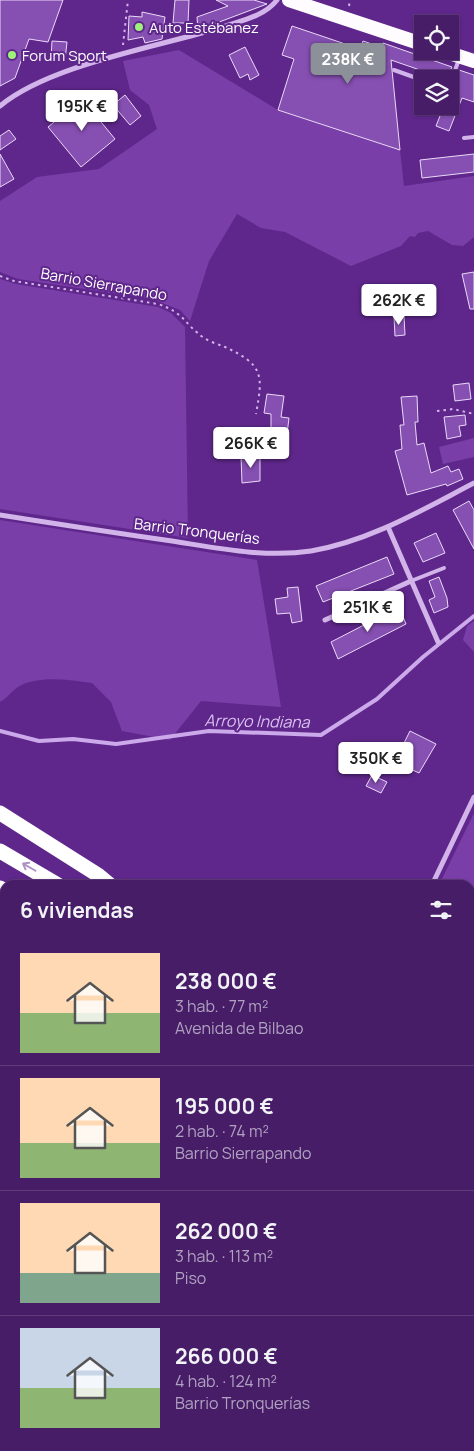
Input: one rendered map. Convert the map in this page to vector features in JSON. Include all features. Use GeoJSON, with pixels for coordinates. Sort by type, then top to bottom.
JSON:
{"type":"FeatureCollection","features":[{"type":"Feature","properties":{"kind":"highway"},"geometry":{"type":"LineString","coordinates":[[289,0],[414,41]]}},
{"type":"Feature","properties":{"kind":"highway"},"geometry":{"type":"LineString","coordinates":[[460,57],[474,62]]}},
{"type":"Feature","properties":{"kind":"highway"},"geometry":{"type":"LineString","coordinates":[[0,813],[104,880]]}},
{"type":"Feature","properties":{"kind":"highway"},"geometry":{"type":"LineString","coordinates":[[0,825],[93,880]]}},
{"type":"Feature","properties":{"kind":"highway"},"geometry":{"type":"LineString","coordinates":[[0,851],[49,880]]}},
{"type":"Feature","properties":{"kind":"street"},"geometry":{"type":"LineString","coordinates":[[0,106],[49,79],[122,55],[246,19],[267,10],[277,0]]}},
{"type":"Feature","properties":{"kind":"street","name":"Barrio Tronquerías"},"geometry":{"type":"LineString","coordinates":[[0,515],[244,551],[279,553],[310,551],[340,544],[388,528],[474,483]]}},
{"type":"Feature","properties":{"kind":"street"},"geometry":{"type":"LineString","coordinates":[[388,528],[438,642]]}},
{"type":"Feature","properties":{"kind":"street"},"geometry":{"type":"LineString","coordinates":[[325,620],[411,581]]}},
{"type":"Feature","properties":{"kind":"street"},"geometry":{"type":"LineString","coordinates":[[434,880],[474,797]]}},
{"type":"Feature","properties":{"kind":"lane"},"geometry":{"type":"LineString","coordinates":[[455,70],[460,57]]}},
{"type":"Feature","properties":{"kind":"lane"},"geometry":{"type":"LineString","coordinates":[[394,70],[414,77]]}},
{"type":"Feature","properties":{"kind":"lane"},"geometry":{"type":"LineString","coordinates":[[464,138],[474,137]]}},
{"type":"Feature","properties":{"kind":"lane"},"geometry":{"type":"LineString","coordinates":[[411,581],[444,568]]}},
{"type":"Feature","properties":{"kind":"path"},"geometry":{"type":"LineString","coordinates":[[122,55],[128,0]]}},
{"type":"Feature","properties":{"kind":"path","name":"Barrio Sierrapando"},"geometry":{"type":"LineString","coordinates":[[0,276],[14,281],[158,304],[174,310],[207,340],[243,356],[255,364],[260,376],[256,414]]}},
{"type":"Feature","properties":{"kind":"path"},"geometry":{"type":"LineString","coordinates":[[437,411],[453,409],[474,414]]}},
{"type":"Feature","properties":{"kind":"shaded area"},"geometry":{"type":"Polygon","coordinates":[[[179,50],[278,110],[400,150],[404,186],[474,176],[474,237],[463,246],[452,245],[428,231],[418,233],[415,237],[410,236],[401,246],[351,266],[285,232],[261,228],[237,214],[209,261],[190,321],[180,310],[152,299],[18,279],[0,272],[0,201],[37,177],[99,169],[157,129],[149,105],[130,90],[123,61],[179,50]]]}},
{"type":"Feature","properties":{"kind":"shaded area"},"geometry":{"type":"Polygon","coordinates":[[[0,279],[16,284],[158,307],[171,313],[185,327],[188,538],[0,509],[0,279]]]}},
{"type":"Feature","properties":{"kind":"shaded area"},"geometry":{"type":"Polygon","coordinates":[[[474,438],[474,457],[443,464],[439,447],[474,438]]]}},
{"type":"Feature","properties":{"kind":"shaded area"},"geometry":{"type":"Polygon","coordinates":[[[0,520],[257,560],[281,707],[201,701],[170,740],[122,731],[111,702],[92,683],[54,679],[35,681],[26,683],[13,690],[0,702],[0,520]]]}},
{"type":"Feature","properties":{"kind":"shaded area"},"geometry":{"type":"Polygon","coordinates":[[[474,621],[474,652],[463,640],[467,626],[474,621]]]}},
{"type":"Feature","properties":{"kind":"shaded area"},"geometry":{"type":"Polygon","coordinates":[[[474,813],[474,880],[441,880],[474,813]]]}},
{"type":"Feature","properties":{"kind":"building"},"geometry":{"type":"Polygon","coordinates":[[[0,0],[63,0],[48,42],[29,39],[15,78],[0,86],[0,0]]]}},
{"type":"Feature","properties":{"kind":"building"},"geometry":{"type":"Polygon","coordinates":[[[175,0],[189,0],[188,23],[173,23],[175,0]]]}},
{"type":"Feature","properties":{"kind":"building"},"geometry":{"type":"Polygon","coordinates":[[[216,0],[254,0],[267,4],[198,30],[197,17],[228,6],[216,0]]]}},
{"type":"Feature","properties":{"kind":"building"},"geometry":{"type":"Polygon","coordinates":[[[142,12],[165,17],[162,39],[145,43],[143,37],[128,40],[129,16],[142,17],[142,12]]]}},
{"type":"Feature","properties":{"kind":"building"},"geometry":{"type":"Polygon","coordinates":[[[292,26],[360,49],[363,41],[381,47],[383,43],[414,54],[414,60],[432,60],[452,67],[450,70],[420,70],[391,60],[400,150],[278,110],[294,59],[282,55],[292,26]]]}},
{"type":"Feature","properties":{"kind":"building"},"geometry":{"type":"Polygon","coordinates":[[[52,41],[67,42],[65,60],[51,59],[52,41]]]}},
{"type":"Feature","properties":{"kind":"building"},"geometry":{"type":"Polygon","coordinates":[[[245,47],[259,75],[250,80],[248,74],[240,78],[229,55],[245,47]]]}},
{"type":"Feature","properties":{"kind":"building"},"geometry":{"type":"Polygon","coordinates":[[[459,70],[474,75],[474,102],[462,98],[459,106],[459,70]]]}},
{"type":"Feature","properties":{"kind":"building"},"geometry":{"type":"Polygon","coordinates":[[[125,95],[141,116],[130,125],[113,105],[125,95]]]}},
{"type":"Feature","properties":{"kind":"building"},"geometry":{"type":"Polygon","coordinates":[[[86,96],[96,108],[92,111],[115,139],[81,167],[48,127],[86,96]]]}},
{"type":"Feature","properties":{"kind":"building"},"geometry":{"type":"Polygon","coordinates":[[[440,115],[455,115],[449,131],[436,126],[440,115]]]}},
{"type":"Feature","properties":{"kind":"building"},"geometry":{"type":"Polygon","coordinates":[[[9,130],[16,139],[0,150],[0,136],[9,130]]]}},
{"type":"Feature","properties":{"kind":"building"},"geometry":{"type":"Polygon","coordinates":[[[0,154],[14,179],[0,187],[0,154]]]}},
{"type":"Feature","properties":{"kind":"building"},"geometry":{"type":"Polygon","coordinates":[[[474,154],[474,172],[422,178],[420,160],[474,154]]]}},
{"type":"Feature","properties":{"kind":"building"},"geometry":{"type":"Polygon","coordinates":[[[474,272],[474,309],[470,309],[462,274],[474,272]]]}},
{"type":"Feature","properties":{"kind":"building"},"geometry":{"type":"Polygon","coordinates":[[[404,316],[405,335],[395,336],[394,317],[404,316]]]}},
{"type":"Feature","properties":{"kind":"building"},"geometry":{"type":"Polygon","coordinates":[[[469,383],[471,399],[455,401],[453,385],[469,383]]]}},
{"type":"Feature","properties":{"kind":"building"},"geometry":{"type":"Polygon","coordinates":[[[267,394],[284,396],[281,417],[289,418],[287,434],[271,431],[271,414],[264,413],[267,394]]]}},
{"type":"Feature","properties":{"kind":"building"},"geometry":{"type":"Polygon","coordinates":[[[417,396],[418,422],[415,422],[417,445],[424,443],[431,473],[448,466],[451,472],[459,469],[463,479],[447,486],[446,484],[407,495],[395,451],[402,449],[400,425],[404,425],[401,397],[417,396]]]}},
{"type":"Feature","properties":{"kind":"building"},"geometry":{"type":"Polygon","coordinates":[[[465,415],[466,425],[459,426],[461,436],[447,439],[444,417],[465,415]]]}},
{"type":"Feature","properties":{"kind":"building"},"geometry":{"type":"Polygon","coordinates":[[[241,456],[260,456],[260,481],[242,483],[241,456]]]}},
{"type":"Feature","properties":{"kind":"building"},"geometry":{"type":"Polygon","coordinates":[[[469,501],[474,510],[474,549],[453,510],[469,501]]]}},
{"type":"Feature","properties":{"kind":"building"},"geometry":{"type":"Polygon","coordinates":[[[436,533],[445,553],[423,562],[414,543],[436,533]]]}},
{"type":"Feature","properties":{"kind":"building"},"geometry":{"type":"Polygon","coordinates":[[[387,557],[394,574],[323,602],[316,586],[387,557]]]}},
{"type":"Feature","properties":{"kind":"building"},"geometry":{"type":"Polygon","coordinates":[[[439,577],[447,598],[448,607],[434,613],[429,600],[435,597],[429,581],[439,577]]]}},
{"type":"Feature","properties":{"kind":"building"},"geometry":{"type":"Polygon","coordinates":[[[298,587],[302,621],[292,623],[290,613],[277,614],[275,599],[288,597],[287,588],[298,587]]]}},
{"type":"Feature","properties":{"kind":"building"},"geometry":{"type":"Polygon","coordinates":[[[399,607],[406,624],[338,659],[331,642],[399,607]]]}},
{"type":"Feature","properties":{"kind":"building"},"geometry":{"type":"Polygon","coordinates":[[[410,731],[436,744],[419,773],[404,766],[413,747],[404,743],[410,731]]]}},
{"type":"Feature","properties":{"kind":"building"},"geometry":{"type":"Polygon","coordinates":[[[372,775],[387,782],[381,793],[366,786],[372,775]]]}},
{"type":"Feature","properties":{"kind":"waterway","name":"Arroyo Indiana"},"geometry":{"type":"LineString","coordinates":[[0,731],[39,741],[73,739],[116,744],[209,731],[321,735],[377,699],[423,657],[474,616]]}},
{"type":"Feature","properties":{"kind":"place","name":"Auto Estébanez"},"geometry":{"type":"Point","coordinates":[139,27]}},
{"type":"Feature","properties":{"kind":"place","name":"Forum Sport"},"geometry":{"type":"Point","coordinates":[12,55]}}]}
